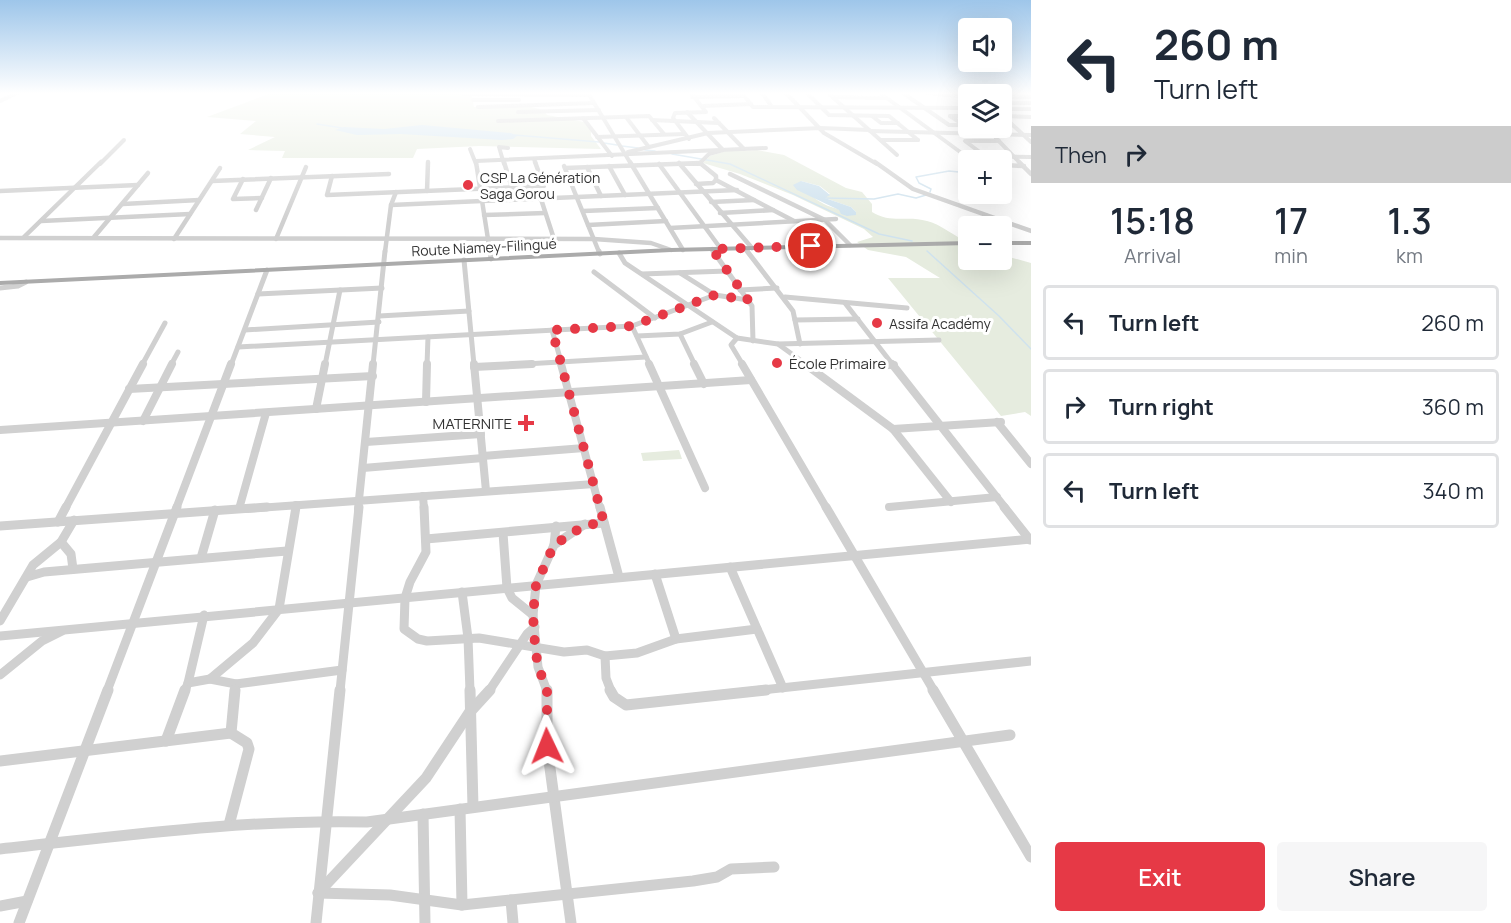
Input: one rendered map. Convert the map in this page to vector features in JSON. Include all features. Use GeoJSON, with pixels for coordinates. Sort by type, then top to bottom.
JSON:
{"type":"FeatureCollection","features":[{"type":"Feature","properties":{"kind":"main road","name":"Route Niamey-Filingué"},"geometry":{"type":"LineString","coordinates":[[0,283],[671,250],[958,243]]}},
{"type":"Feature","properties":{"kind":"main road"},"geometry":{"type":"LineString","coordinates":[[1012,243],[1031,243]]}},
{"type":"Feature","properties":{"kind":"street"},"geometry":{"type":"LineString","coordinates":[[597,137],[613,136]]}},
{"type":"Feature","properties":{"kind":"street"},"geometry":{"type":"LineString","coordinates":[[614,136],[683,250]]}},
{"type":"Feature","properties":{"kind":"street"},"geometry":{"type":"LineString","coordinates":[[641,136],[648,146]]}},
{"type":"Feature","properties":{"kind":"street"},"geometry":{"type":"LineString","coordinates":[[685,136],[688,140]]}},
{"type":"Feature","properties":{"kind":"street"},"geometry":{"type":"LineString","coordinates":[[626,155],[627,152],[648,146],[699,136]]}},
{"type":"Feature","properties":{"kind":"street"},"geometry":{"type":"LineString","coordinates":[[711,136],[723,150]]}},
{"type":"Feature","properties":{"kind":"street"},"geometry":{"type":"LineString","coordinates":[[732,136],[744,149]]}},
{"type":"Feature","properties":{"kind":"street"},"geometry":{"type":"LineString","coordinates":[[830,136],[871,159],[913,189],[1031,231]]}},
{"type":"Feature","properties":{"kind":"street"},"geometry":{"type":"LineString","coordinates":[[876,136],[897,155]]}},
{"type":"Feature","properties":{"kind":"street"},"geometry":{"type":"LineString","coordinates":[[880,140],[918,140],[913,136]]}},
{"type":"Feature","properties":{"kind":"street"},"geometry":{"type":"LineString","coordinates":[[938,136],[958,151]]}},
{"type":"Feature","properties":{"kind":"street"},"geometry":{"type":"LineString","coordinates":[[597,137],[612,156]]}},
{"type":"Feature","properties":{"kind":"street"},"geometry":{"type":"LineString","coordinates":[[997,138],[1031,174]]}},
{"type":"Feature","properties":{"kind":"street"},"geometry":{"type":"LineString","coordinates":[[24,237],[124,141]]}},
{"type":"Feature","properties":{"kind":"street"},"geometry":{"type":"LineString","coordinates":[[978,150],[965,141],[999,141]]}},
{"type":"Feature","properties":{"kind":"street"},"geometry":{"type":"LineString","coordinates":[[508,148],[499,147],[512,188]]}},
{"type":"Feature","properties":{"kind":"street"},"geometry":{"type":"LineString","coordinates":[[476,161],[766,148]]}},
{"type":"Feature","properties":{"kind":"street"},"geometry":{"type":"LineString","coordinates":[[470,149],[476,161],[490,259]]}},
{"type":"Feature","properties":{"kind":"street"},"geometry":{"type":"LineString","coordinates":[[700,163],[709,154],[723,150]]}},
{"type":"Feature","properties":{"kind":"street"},"geometry":{"type":"LineString","coordinates":[[1012,157],[1031,157]]}},
{"type":"Feature","properties":{"kind":"street"},"geometry":{"type":"LineString","coordinates":[[561,158],[600,254]]}},
{"type":"Feature","properties":{"kind":"street"},"geometry":{"type":"LineString","coordinates":[[332,176],[327,195],[544,186],[534,159]]}},
{"type":"Feature","properties":{"kind":"street"},"geometry":{"type":"LineString","coordinates":[[428,162],[428,191]]}},
{"type":"Feature","properties":{"kind":"street"},"geometry":{"type":"LineString","coordinates":[[565,168],[700,163],[716,176],[716,180],[794,221]]}},
{"type":"Feature","properties":{"kind":"street"},"geometry":{"type":"LineString","coordinates":[[659,164],[721,249]]}},
{"type":"Feature","properties":{"kind":"street"},"geometry":{"type":"LineString","coordinates":[[680,164],[785,297],[793,311],[800,344]]}},
{"type":"Feature","properties":{"kind":"street"},"geometry":{"type":"LineString","coordinates":[[1012,165],[1031,167]]}},
{"type":"Feature","properties":{"kind":"street"},"geometry":{"type":"LineString","coordinates":[[609,166],[625,195]]}},
{"type":"Feature","properties":{"kind":"street"},"geometry":{"type":"LineString","coordinates":[[276,239],[306,167]]}},
{"type":"Feature","properties":{"kind":"street"},"geometry":{"type":"LineString","coordinates":[[587,167],[601,196]]}},
{"type":"Feature","properties":{"kind":"street"},"geometry":{"type":"LineString","coordinates":[[174,239],[220,168]]}},
{"type":"Feature","properties":{"kind":"street"},"geometry":{"type":"LineString","coordinates":[[94,237],[148,173]]}},
{"type":"Feature","properties":{"kind":"street"},"geometry":{"type":"LineString","coordinates":[[212,180],[389,174]]}},
{"type":"Feature","properties":{"kind":"street"},"geometry":{"type":"LineString","coordinates":[[730,174],[825,220],[850,245]]}},
{"type":"Feature","properties":{"kind":"street"},"geometry":{"type":"LineString","coordinates":[[256,210],[271,178]]}},
{"type":"Feature","properties":{"kind":"street"},"geometry":{"type":"LineString","coordinates":[[243,179],[233,199],[262,198]]}},
{"type":"Feature","properties":{"kind":"street"},"geometry":{"type":"LineString","coordinates":[[696,184],[713,183],[716,180]]}},
{"type":"Feature","properties":{"kind":"street"},"geometry":{"type":"LineString","coordinates":[[0,191],[138,185]]}},
{"type":"Feature","properties":{"kind":"street"},"geometry":{"type":"LineString","coordinates":[[391,205],[737,190]]}},
{"type":"Feature","properties":{"kind":"street"},"geometry":{"type":"LineString","coordinates":[[316,923],[387,239],[391,205],[396,192]]}},
{"type":"Feature","properties":{"kind":"street"},"geometry":{"type":"LineString","coordinates":[[541,199],[554,239]]}},
{"type":"Feature","properties":{"kind":"street"},"geometry":{"type":"LineString","coordinates":[[123,204],[199,200]]}},
{"type":"Feature","properties":{"kind":"street"},"geometry":{"type":"LineString","coordinates":[[711,202],[756,200]]}},
{"type":"Feature","properties":{"kind":"street"},"geometry":{"type":"LineString","coordinates":[[583,211],[658,208]]}},
{"type":"Feature","properties":{"kind":"street"},"geometry":{"type":"LineString","coordinates":[[720,213],[775,210]]}},
{"type":"Feature","properties":{"kind":"street"},"geometry":{"type":"LineString","coordinates":[[484,215],[545,213]]}},
{"type":"Feature","properties":{"kind":"street"},"geometry":{"type":"LineString","coordinates":[[41,221],[190,214]]}},
{"type":"Feature","properties":{"kind":"street"},"geometry":{"type":"LineString","coordinates":[[670,228],[837,219]]}},
{"type":"Feature","properties":{"kind":"street"},"geometry":{"type":"LineString","coordinates":[[588,225],[666,221]]}},
{"type":"Feature","properties":{"kind":"street"},"geometry":{"type":"LineString","coordinates":[[0,238],[594,239],[651,243],[671,250]]}},
{"type":"Feature","properties":{"kind":"street"},"geometry":{"type":"LineString","coordinates":[[712,249],[752,306],[753,341]]}},
{"type":"Feature","properties":{"kind":"street"},"geometry":{"type":"LineString","coordinates":[[619,253],[625,263],[737,338],[778,344],[939,340]]}},
{"type":"Feature","properties":{"kind":"street"},"geometry":{"type":"LineString","coordinates":[[464,260],[486,491]]}},
{"type":"Feature","properties":{"kind":"street"},"geometry":{"type":"LineString","coordinates":[[19,923],[267,270]]}},
{"type":"Feature","properties":{"kind":"street"},"geometry":{"type":"LineString","coordinates":[[642,274],[727,271]]}},
{"type":"Feature","properties":{"kind":"street"},"geometry":{"type":"LineString","coordinates":[[594,272],[655,318]]}},
{"type":"Feature","properties":{"kind":"street"},"geometry":{"type":"LineString","coordinates":[[679,273],[715,295],[748,300]]}},
{"type":"Feature","properties":{"kind":"street"},"geometry":{"type":"LineString","coordinates":[[0,288],[18,286],[26,282]]}},
{"type":"Feature","properties":{"kind":"street"},"geometry":{"type":"LineString","coordinates":[[258,294],[382,288]]}},
{"type":"Feature","properties":{"kind":"street"},"geometry":{"type":"LineString","coordinates":[[740,290],[777,288]]}},
{"type":"Feature","properties":{"kind":"street"},"geometry":{"type":"LineString","coordinates":[[316,409],[340,290]]}},
{"type":"Feature","properties":{"kind":"street"},"geometry":{"type":"LineString","coordinates":[[238,347],[632,326],[715,295]]}},
{"type":"Feature","properties":{"kind":"street"},"geometry":{"type":"LineString","coordinates":[[785,297],[907,308]]}},
{"type":"Feature","properties":{"kind":"street"},"geometry":{"type":"LineString","coordinates":[[845,303],[1030,540]]}},
{"type":"Feature","properties":{"kind":"street"},"geometry":{"type":"LineString","coordinates":[[245,330],[333,325],[469,311]]}},
{"type":"Feature","properties":{"kind":"street"},"geometry":{"type":"LineString","coordinates":[[795,320],[858,319]]}},
{"type":"Feature","properties":{"kind":"street"},"geometry":{"type":"LineString","coordinates":[[637,336],[680,334],[712,322]]}},
{"type":"Feature","properties":{"kind":"street"},"geometry":{"type":"LineString","coordinates":[[58,522],[165,323]]}},
{"type":"Feature","properties":{"kind":"street"},"geometry":{"type":"LineString","coordinates":[[632,326],[705,488]]}},
{"type":"Feature","properties":{"kind":"street"},"geometry":{"type":"LineString","coordinates":[[552,330],[619,577]]}},
{"type":"Feature","properties":{"kind":"street"},"geometry":{"type":"LineString","coordinates":[[680,334],[704,384]]}},
{"type":"Feature","properties":{"kind":"street"},"geometry":{"type":"LineString","coordinates":[[426,402],[428,337]]}},
{"type":"Feature","properties":{"kind":"street"},"geometry":{"type":"LineString","coordinates":[[737,338],[731,345],[1031,857]]}},
{"type":"Feature","properties":{"kind":"street"},"geometry":{"type":"LineString","coordinates":[[778,344],[893,429],[951,502]]}},
{"type":"Feature","properties":{"kind":"street"},"geometry":{"type":"LineString","coordinates":[[143,421],[178,352]]}},
{"type":"Feature","properties":{"kind":"street"},"geometry":{"type":"LineString","coordinates":[[474,367],[646,357]]}},
{"type":"Feature","properties":{"kind":"street"},"geometry":{"type":"LineString","coordinates":[[807,366],[894,365]]}},
{"type":"Feature","properties":{"kind":"street"},"geometry":{"type":"LineString","coordinates":[[129,388],[373,376]]}},
{"type":"Feature","properties":{"kind":"street"},"geometry":{"type":"LineString","coordinates":[[0,430],[752,380]]}},
{"type":"Feature","properties":{"kind":"street"},"geometry":{"type":"LineString","coordinates":[[239,509],[266,413]]}},
{"type":"Feature","properties":{"kind":"street"},"geometry":{"type":"LineString","coordinates":[[893,429],[999,422],[1031,464]]}},
{"type":"Feature","properties":{"kind":"street"},"geometry":{"type":"LineString","coordinates":[[366,442],[481,434]]}},
{"type":"Feature","properties":{"kind":"street"},"geometry":{"type":"LineString","coordinates":[[363,468],[584,448]]}},
{"type":"Feature","properties":{"kind":"street"},"geometry":{"type":"LineString","coordinates":[[0,526],[594,484]]}},
{"type":"Feature","properties":{"kind":"street"},"geometry":{"type":"LineString","coordinates":[[423,496],[426,552],[410,582],[405,598],[404,629],[427,641],[468,638],[498,640],[564,652],[587,650],[605,656],[637,653],[676,639],[757,629]]}},
{"type":"Feature","properties":{"kind":"street"},"geometry":{"type":"LineString","coordinates":[[889,507],[997,497]]}},
{"type":"Feature","properties":{"kind":"street"},"geometry":{"type":"LineString","coordinates":[[210,679],[253,643],[279,609],[296,505]]}},
{"type":"Feature","properties":{"kind":"street"},"geometry":{"type":"LineString","coordinates":[[201,558],[215,510]]}},
{"type":"Feature","properties":{"kind":"street"},"geometry":{"type":"LineString","coordinates":[[0,621],[33,565],[61,543],[74,520]]}},
{"type":"Feature","properties":{"kind":"street"},"geometry":{"type":"LineString","coordinates":[[426,539],[604,523]]}},
{"type":"Feature","properties":{"kind":"street"},"geometry":{"type":"LineString","coordinates":[[554,545],[585,525]]}},
{"type":"Feature","properties":{"kind":"street"},"geometry":{"type":"LineString","coordinates":[[556,526],[554,545],[536,585],[534,621],[538,667],[547,689],[547,746],[552,796],[571,923]]}},
{"type":"Feature","properties":{"kind":"street"},"geometry":{"type":"LineString","coordinates":[[503,533],[507,588],[512,598],[534,621]]}},
{"type":"Feature","properties":{"kind":"street"},"geometry":{"type":"LineString","coordinates":[[0,636],[204,615],[1030,540]]}},
{"type":"Feature","properties":{"kind":"street"},"geometry":{"type":"LineString","coordinates":[[61,543],[69,548],[73,558],[73,569]]}},
{"type":"Feature","properties":{"kind":"street"},"geometry":{"type":"LineString","coordinates":[[27,577],[44,572],[73,569],[287,551]]}},
{"type":"Feature","properties":{"kind":"street"},"geometry":{"type":"LineString","coordinates":[[730,567],[783,688]]}},
{"type":"Feature","properties":{"kind":"street"},"geometry":{"type":"LineString","coordinates":[[655,574],[676,639]]}},
{"type":"Feature","properties":{"kind":"street"},"geometry":{"type":"LineString","coordinates":[[462,592],[468,638],[469,713],[462,905]]}},
{"type":"Feature","properties":{"kind":"street"},"geometry":{"type":"LineString","coordinates":[[166,741],[188,683],[204,615]]}},
{"type":"Feature","properties":{"kind":"street"},"geometry":{"type":"LineString","coordinates":[[318,893],[426,778],[469,713],[492,688],[534,621]]}},
{"type":"Feature","properties":{"kind":"street"},"geometry":{"type":"LineString","coordinates":[[0,675],[42,641],[66,629]]}},
{"type":"Feature","properties":{"kind":"street"},"geometry":{"type":"LineString","coordinates":[[605,656],[604,668],[607,685],[613,697],[626,705],[1031,661]]}},
{"type":"Feature","properties":{"kind":"street"},"geometry":{"type":"LineString","coordinates":[[188,683],[210,679],[236,684],[342,670]]}},
{"type":"Feature","properties":{"kind":"street"},"geometry":{"type":"LineString","coordinates":[[231,733],[236,684]]}},
{"type":"Feature","properties":{"kind":"street"},"geometry":{"type":"LineString","coordinates":[[0,761],[231,733],[247,743],[249,749],[229,825]]}},
{"type":"Feature","properties":{"kind":"street"},"geometry":{"type":"LineString","coordinates":[[0,849],[229,825],[325,820],[367,822],[1010,735]]}},
{"type":"Feature","properties":{"kind":"street"},"geometry":{"type":"LineString","coordinates":[[423,814],[424,923]]}},
{"type":"Feature","properties":{"kind":"street"},"geometry":{"type":"LineString","coordinates":[[318,893],[376,893],[425,897],[462,905],[693,881],[717,877],[731,869],[774,867]]}},
{"type":"Feature","properties":{"kind":"street"},"geometry":{"type":"LineString","coordinates":[[511,900],[513,923]]}},
{"type":"Feature","properties":{"kind":"street"},"geometry":{"type":"LineString","coordinates":[[0,906],[27,901]]}},
{"type":"Feature","properties":{"kind":"shaded area"},"geometry":{"type":"Polygon","coordinates":[[[264,136],[591,136],[601,149],[479,146],[417,149],[413,158],[282,158],[285,151],[248,150],[275,137],[264,136]]]}},
{"type":"Feature","properties":{"kind":"shaded area"},"geometry":{"type":"Polygon","coordinates":[[[732,149],[757,150],[784,155],[846,188],[862,192],[872,204],[872,212],[879,216],[893,219],[920,219],[958,237],[958,270],[1012,270],[1012,258],[1031,263],[1031,416],[1025,412],[1001,416],[888,278],[940,278],[906,257],[868,250],[857,242],[873,237],[864,229],[793,195],[740,174],[703,163],[710,156],[732,149]],[[801,181],[811,195],[824,204],[856,212],[851,207],[824,197],[830,194],[820,186],[801,181]]]}},
{"type":"Feature","properties":{"kind":"shaded area"},"geometry":{"type":"Polygon","coordinates":[[[679,450],[682,459],[643,461],[641,453],[679,450]]]}},
{"type":"Feature","properties":{"kind":"water"},"geometry":{"type":"Polygon","coordinates":[[[436,136],[517,136],[513,139],[436,136]]]}},
{"type":"Feature","properties":{"kind":"water"},"geometry":{"type":"Polygon","coordinates":[[[801,181],[819,186],[830,195],[825,198],[851,207],[856,215],[841,214],[839,210],[797,190],[793,185],[801,181]]]}},
{"type":"Feature","properties":{"kind":"waterway"},"geometry":{"type":"LineString","coordinates":[[527,136],[599,142]]}},
{"type":"Feature","properties":{"kind":"waterway"},"geometry":{"type":"LineString","coordinates":[[604,143],[617,145]]}},
{"type":"Feature","properties":{"kind":"waterway"},"geometry":{"type":"LineString","coordinates":[[622,146],[638,148]]}},
{"type":"Feature","properties":{"kind":"waterway"},"geometry":{"type":"LineString","coordinates":[[645,150],[655,151]]}},
{"type":"Feature","properties":{"kind":"waterway"},"geometry":{"type":"LineString","coordinates":[[672,154],[730,164],[879,234],[912,241]]}},
{"type":"Feature","properties":{"kind":"waterway"},"geometry":{"type":"LineString","coordinates":[[930,192],[931,189],[919,183],[916,177],[949,171],[958,172]]}},
{"type":"Feature","properties":{"kind":"waterway"},"geometry":{"type":"LineString","coordinates":[[825,198],[874,199],[898,194],[916,198],[926,195]]}},
{"type":"Feature","properties":{"kind":"waterway"},"geometry":{"type":"LineString","coordinates":[[927,251],[999,316],[1031,349]]}},
{"type":"Feature","properties":{"kind":"place","name":"CSP La Génération Saga Gorou"},"geometry":{"type":"Point","coordinates":[468,185]}},
{"type":"Feature","properties":{"kind":"place","name":"Assifa Académy"},"geometry":{"type":"Point","coordinates":[877,323]}},
{"type":"Feature","properties":{"kind":"place","name":"École Primaire"},"geometry":{"type":"Point","coordinates":[777,363]}},
{"type":"Feature","properties":{"kind":"place","name":"MATERNITE"},"geometry":{"type":"Point","coordinates":[526,423]}},
{"type":"Feature","properties":{"kind":"route"},"geometry":{"type":"LineString","coordinates":[[547,746],[547,689],[538,667],[535,646],[533,615],[536,585],[554,545],[585,525],[604,523],[552,330],[632,326],[715,295],[748,300],[712,249],[811,246]]}}]}
